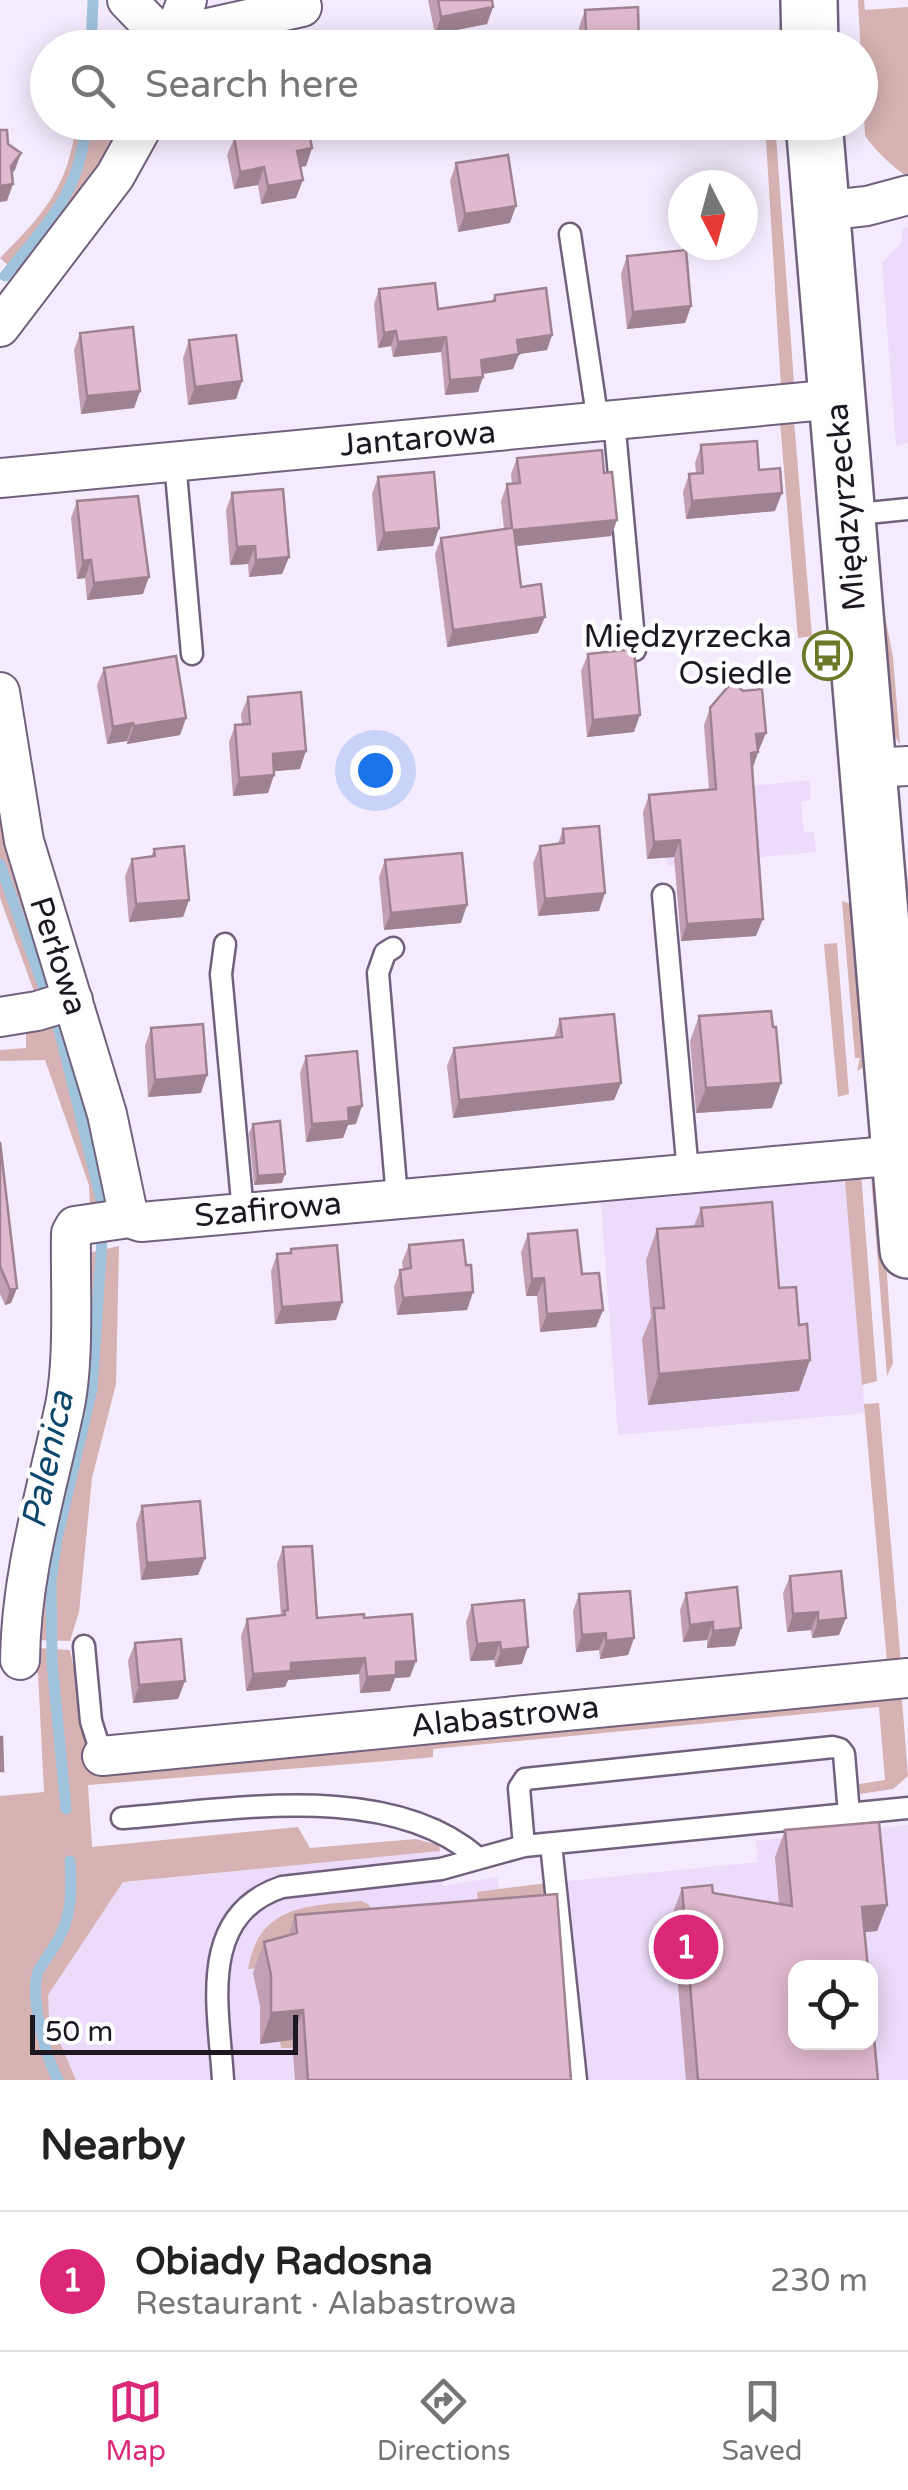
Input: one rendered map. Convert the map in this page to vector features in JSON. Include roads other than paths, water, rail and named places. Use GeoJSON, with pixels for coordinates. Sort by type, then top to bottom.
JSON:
{"type":"FeatureCollection","features":[{"type":"Feature","properties":{"kind":"main road"},"geometry":{"type":"LineString","coordinates":[[809,0],[810,30]]}},
{"type":"Feature","properties":{"kind":"main road","name":"Międzyrzecka"},"geometry":{"type":"LineString","coordinates":[[815,140],[846,515],[888,767],[900,1154],[908,1250]]}},
{"type":"Feature","properties":{"kind":"street"},"geometry":{"type":"LineString","coordinates":[[127,0],[156,30]]}},
{"type":"Feature","properties":{"kind":"street"},"geometry":{"type":"LineString","coordinates":[[176,30],[188,0]]}},
{"type":"Feature","properties":{"kind":"street"},"geometry":{"type":"LineString","coordinates":[[216,30],[312,4]]}},
{"type":"Feature","properties":{"kind":"street"},"geometry":{"type":"LineString","coordinates":[[6,308],[115,176],[135,140]]}},
{"type":"Feature","properties":{"kind":"street"},"geometry":{"type":"LineString","coordinates":[[821,211],[867,206],[908,195]]}},
{"type":"Feature","properties":{"kind":"street","name":"Jantarowa"},"geometry":{"type":"LineString","coordinates":[[0,478],[836,400]]}},
{"type":"Feature","properties":{"kind":"street","name":"Perłowa"},"geometry":{"type":"LineString","coordinates":[[0,692],[24,841],[107,1114],[129,1218]]}},
{"type":"Feature","properties":{"kind":"street"},"geometry":{"type":"LineString","coordinates":[[0,1017],[72,1000]]}},
{"type":"Feature","properties":{"kind":"street","name":"Szafirowa"},"geometry":{"type":"LineString","coordinates":[[20,1660],[20,1614],[29,1559],[66,1398],[71,1233],[76,1226],[129,1218],[141,1222],[900,1154]]}},
{"type":"Feature","properties":{"kind":"street","name":"Alabastrowa"},"geometry":{"type":"LineString","coordinates":[[102,1756],[908,1678]]}},
{"type":"Feature","properties":{"kind":"lane"},"geometry":{"type":"LineString","coordinates":[[570,234],[606,421],[636,650]]}},
{"type":"Feature","properties":{"kind":"lane"},"geometry":{"type":"LineString","coordinates":[[175,462],[192,654]]}},
{"type":"Feature","properties":{"kind":"lane"},"geometry":{"type":"LineString","coordinates":[[846,515],[908,510]]}},
{"type":"Feature","properties":{"kind":"lane"},"geometry":{"type":"LineString","coordinates":[[663,896],[688,1172]]}},
{"type":"Feature","properties":{"kind":"lane"},"geometry":{"type":"LineString","coordinates":[[225,944],[222,974],[242,1212]]}},
{"type":"Feature","properties":{"kind":"lane"},"geometry":{"type":"LineString","coordinates":[[393,948],[385,953],[378,973],[397,1198]]}},
{"type":"Feature","properties":{"kind":"lane"},"geometry":{"type":"LineString","coordinates":[[84,1646],[92,1721],[102,1756]]}},
{"type":"Feature","properties":{"kind":"lane"},"geometry":{"type":"LineString","coordinates":[[524,1846],[519,1788],[525,1780],[833,1747],[844,1754],[850,1814]]}},
{"type":"Feature","properties":{"kind":"lane"},"geometry":{"type":"LineString","coordinates":[[122,1818],[336,1807],[386,1814],[438,1830],[455,1838],[477,1858]]}},
{"type":"Feature","properties":{"kind":"lane"},"geometry":{"type":"LineString","coordinates":[[223,2080],[218,1990],[221,1949],[242,1910],[259,1895],[282,1888],[441,1869],[524,1846],[908,1808]]}},
{"type":"Feature","properties":{"kind":"lane"},"geometry":{"type":"LineString","coordinates":[[551,1844],[576,2080]]}},
{"type":"Feature","properties":{"kind":"waterway","name":"Palenica"},"geometry":{"type":"LineString","coordinates":[[92,30],[93,0]]}},
{"type":"Feature","properties":{"kind":"waterway","name":"Palenica"},"geometry":{"type":"LineString","coordinates":[[5,276],[59,206],[77,169],[84,140]]}},
{"type":"Feature","properties":{"kind":"waterway","name":"Palenica"},"geometry":{"type":"LineString","coordinates":[[0,864],[45,991]]}},
{"type":"Feature","properties":{"kind":"waterway","name":"Palenica"},"geometry":{"type":"LineString","coordinates":[[57,1021],[103,1207]]}},
{"type":"Feature","properties":{"kind":"waterway","name":"Palenica"},"geometry":{"type":"LineString","coordinates":[[66,1809],[52,1662],[51,1581],[92,1389],[102,1241]]}},
{"type":"Feature","properties":{"kind":"waterway","name":"Palenica"},"geometry":{"type":"LineString","coordinates":[[58,2080],[40,2027],[36,1983],[68,1915],[70,1861]]}},
{"type":"Feature","properties":{"kind":"place","name":"Międzyrzecka Osiedle"},"geometry":{"type":"Point","coordinates":[827,655]}},
{"type":"Feature","properties":{"kind":"place","name":"Obiady Radosna"},"geometry":{"type":"Point","coordinates":[686,1947]}}]}
